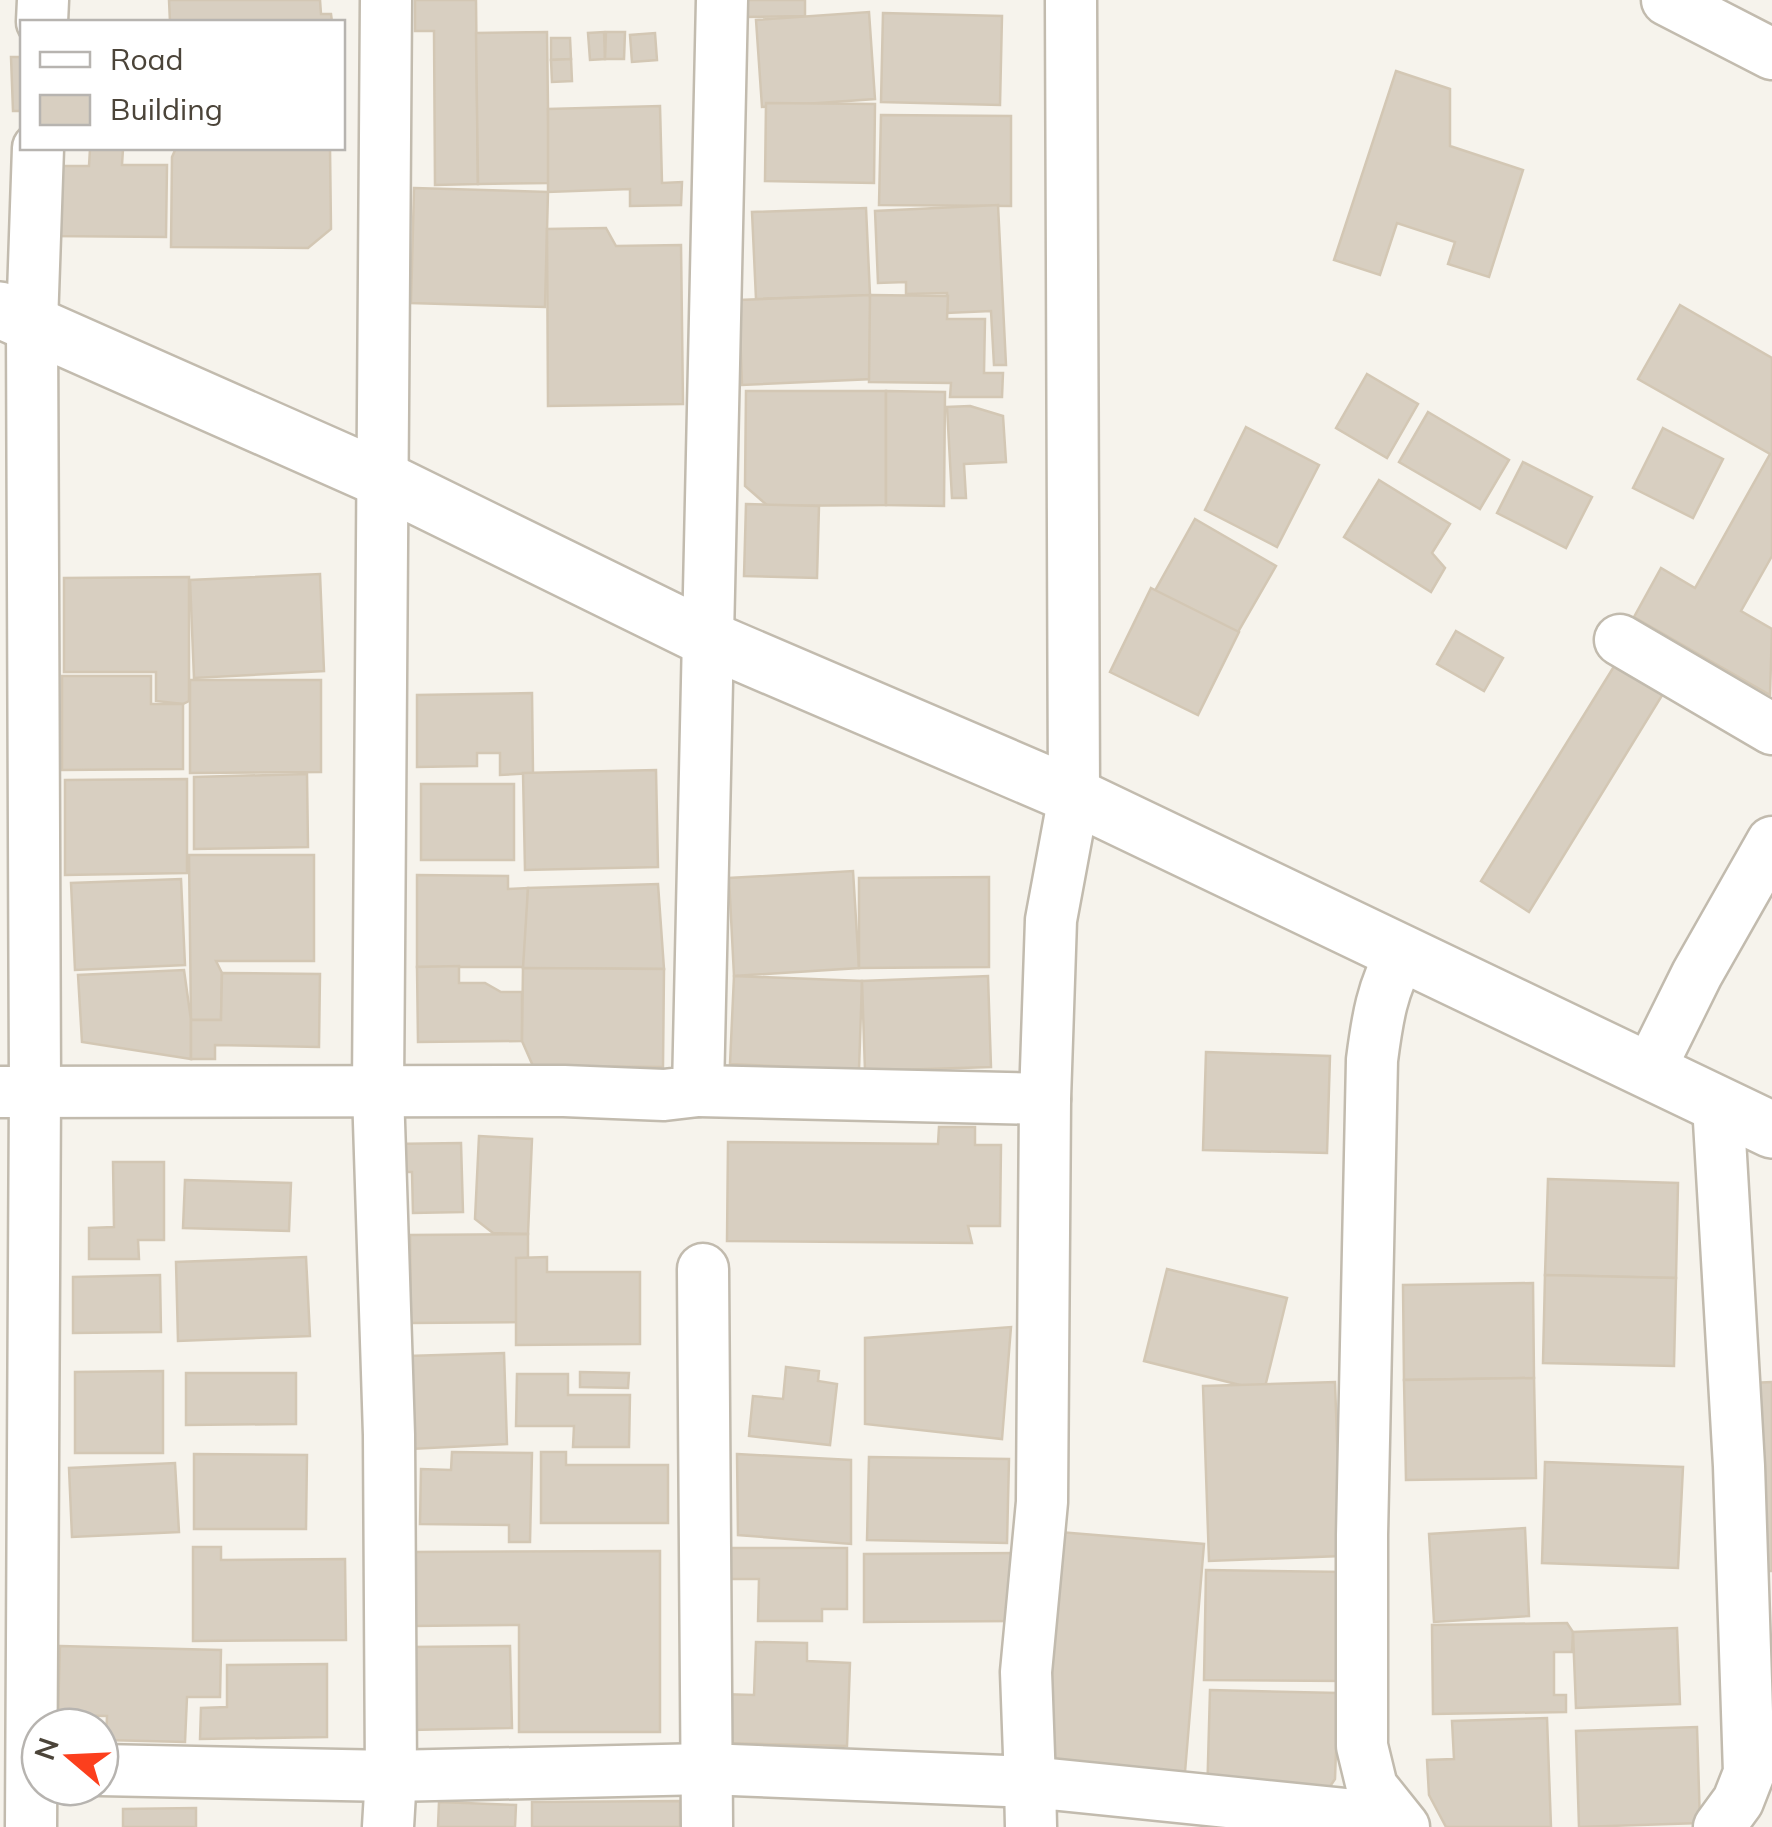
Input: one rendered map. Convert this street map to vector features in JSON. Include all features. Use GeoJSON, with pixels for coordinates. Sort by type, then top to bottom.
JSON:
{"type":"FeatureCollection","features":[{"type":"Feature","properties":{"kind":"street"},"geometry":{"type":"LineString","coordinates":[[386,0],[378,1091],[389,1435],[388,1827]]}},
{"type":"Feature","properties":{"kind":"street"},"geometry":{"type":"LineString","coordinates":[[698,1091],[722,0]]}},
{"type":"Feature","properties":{"kind":"street"},"geometry":{"type":"LineString","coordinates":[[1030,1804],[1026,1672],[1042,1502],[1045,1100],[1051,920],[1074,796],[1070,0]]}},
{"type":"Feature","properties":{"kind":"street"},"geometry":{"type":"LineString","coordinates":[[1667,0],[1772,54]]}},
{"type":"Feature","properties":{"kind":"street"},"geometry":{"type":"LineString","coordinates":[[23,1707],[17,1091],[16,317],[38,150]]}},
{"type":"Feature","properties":{"kind":"street"},"geometry":{"type":"LineString","coordinates":[[16,317],[384,480],[708,639],[1074,796],[1772,1130]]}},
{"type":"Feature","properties":{"kind":"street"},"geometry":{"type":"LineString","coordinates":[[1620,640],[1772,729]]}},
{"type":"Feature","properties":{"kind":"street"},"geometry":{"type":"LineString","coordinates":[[1650,1071],[1698,974],[1772,842]]}},
{"type":"Feature","properties":{"kind":"street"},"geometry":{"type":"LineString","coordinates":[[1399,1823],[1372,1787],[1362,1746],[1362,1535],[1372,1060],[1379,1010],[1390,972],[1403,952]]}},
{"type":"Feature","properties":{"kind":"street"},"geometry":{"type":"LineString","coordinates":[[17,1091],[664,1094],[698,1091],[1045,1100]]}},
{"type":"Feature","properties":{"kind":"street"},"geometry":{"type":"LineString","coordinates":[[1718,1104],[1740,1466],[1749,1773],[1738,1801],[1718,1827]]}},
{"type":"Feature","properties":{"kind":"street"},"geometry":{"type":"LineString","coordinates":[[703,1269],[706,1827]]}},
{"type":"Feature","properties":{"kind":"street"},"geometry":{"type":"LineString","coordinates":[[120,1770],[391,1776],[706,1770],[1030,1804],[1399,1823]]}},
{"type":"Feature","properties":{"kind":"building"},"geometry":{"type":"Polygon","coordinates":[[[169,0],[320,0],[321,14],[331,14],[332,20],[170,20],[169,0]]]}},
{"type":"Feature","properties":{"kind":"building"},"geometry":{"type":"Polygon","coordinates":[[[415,0],[476,0],[478,184],[435,185],[434,31],[415,31],[415,0]]]}},
{"type":"Feature","properties":{"kind":"building"},"geometry":{"type":"Polygon","coordinates":[[[742,0],[805,0],[805,16],[742,17],[742,0]]]}},
{"type":"Feature","properties":{"kind":"building"},"geometry":{"type":"Polygon","coordinates":[[[869,12],[875,99],[762,107],[756,20],[869,12]]]}},
{"type":"Feature","properties":{"kind":"building"},"geometry":{"type":"Polygon","coordinates":[[[883,13],[1002,16],[1000,105],[881,102],[883,13]]]}},
{"type":"Feature","properties":{"kind":"building"},"geometry":{"type":"Polygon","coordinates":[[[547,32],[549,183],[478,184],[476,33],[547,32]]]}},
{"type":"Feature","properties":{"kind":"building"},"geometry":{"type":"Polygon","coordinates":[[[604,32],[605,59],[590,60],[588,33],[604,32]]]}},
{"type":"Feature","properties":{"kind":"building"},"geometry":{"type":"Polygon","coordinates":[[[606,32],[625,32],[624,59],[605,59],[606,32]]]}},
{"type":"Feature","properties":{"kind":"building"},"geometry":{"type":"Polygon","coordinates":[[[655,33],[657,60],[632,62],[630,35],[655,33]]]}},
{"type":"Feature","properties":{"kind":"building"},"geometry":{"type":"Polygon","coordinates":[[[551,38],[570,38],[571,59],[551,60],[551,38]]]}},
{"type":"Feature","properties":{"kind":"building"},"geometry":{"type":"Polygon","coordinates":[[[11,57],[20,57],[20,111],[13,111],[11,57]]]}},
{"type":"Feature","properties":{"kind":"building"},"geometry":{"type":"Polygon","coordinates":[[[571,59],[572,81],[552,82],[551,60],[571,59]]]}},
{"type":"Feature","properties":{"kind":"building"},"geometry":{"type":"Polygon","coordinates":[[[1396,71],[1450,89],[1450,146],[1523,170],[1489,277],[1448,264],[1455,242],[1397,223],[1380,275],[1334,260],[1396,71]]]}},
{"type":"Feature","properties":{"kind":"building"},"geometry":{"type":"Polygon","coordinates":[[[766,103],[875,104],[874,183],[765,181],[766,103]]]}},
{"type":"Feature","properties":{"kind":"building"},"geometry":{"type":"Polygon","coordinates":[[[660,106],[662,183],[682,182],[681,205],[630,206],[630,189],[548,192],[548,109],[660,106]]]}},
{"type":"Feature","properties":{"kind":"building"},"geometry":{"type":"Polygon","coordinates":[[[881,115],[1011,116],[1011,206],[879,205],[881,115]]]}},
{"type":"Feature","properties":{"kind":"building"},"geometry":{"type":"Polygon","coordinates":[[[90,150],[123,150],[122,165],[167,165],[166,237],[49,236],[49,166],[89,166],[90,150]]]}},
{"type":"Feature","properties":{"kind":"building"},"geometry":{"type":"Polygon","coordinates":[[[175,150],[330,150],[331,229],[308,248],[171,247],[175,150]]]}},
{"type":"Feature","properties":{"kind":"building"},"geometry":{"type":"Polygon","coordinates":[[[414,188],[548,192],[545,307],[411,303],[414,188]]]}},
{"type":"Feature","properties":{"kind":"building"},"geometry":{"type":"Polygon","coordinates":[[[998,205],[1006,365],[994,365],[991,311],[947,313],[947,293],[906,294],[906,282],[878,283],[875,211],[998,205]]]}},
{"type":"Feature","properties":{"kind":"building"},"geometry":{"type":"Polygon","coordinates":[[[866,208],[870,295],[756,299],[752,212],[866,208]]]}},
{"type":"Feature","properties":{"kind":"building"},"geometry":{"type":"Polygon","coordinates":[[[606,228],[616,246],[681,245],[683,404],[548,406],[547,229],[606,228]]]}},
{"type":"Feature","properties":{"kind":"building"},"geometry":{"type":"Polygon","coordinates":[[[870,295],[873,379],[742,385],[739,300],[870,295]]]}},
{"type":"Feature","properties":{"kind":"building"},"geometry":{"type":"Polygon","coordinates":[[[870,295],[948,296],[947,319],[985,319],[984,373],[1003,373],[1002,397],[950,397],[951,383],[869,382],[870,295]]]}},
{"type":"Feature","properties":{"kind":"building"},"geometry":{"type":"Polygon","coordinates":[[[1680,305],[1772,358],[1772,556],[1741,611],[1772,629],[1770,695],[1634,617],[1661,568],[1695,588],[1770,454],[1638,379],[1680,305]]]}},
{"type":"Feature","properties":{"kind":"building"},"geometry":{"type":"Polygon","coordinates":[[[1367,374],[1418,404],[1387,458],[1336,428],[1367,374]]]}},
{"type":"Feature","properties":{"kind":"building"},"geometry":{"type":"Polygon","coordinates":[[[746,391],[886,391],[886,505],[768,506],[745,486],[746,391]]]}},
{"type":"Feature","properties":{"kind":"building"},"geometry":{"type":"Polygon","coordinates":[[[886,391],[945,392],[944,506],[886,505],[886,391]]]}},
{"type":"Feature","properties":{"kind":"building"},"geometry":{"type":"Polygon","coordinates":[[[970,406],[1003,416],[1006,462],[964,464],[966,498],[952,498],[947,407],[970,406]]]}},
{"type":"Feature","properties":{"kind":"building"},"geometry":{"type":"Polygon","coordinates":[[[1428,412],[1509,460],[1480,509],[1399,462],[1428,412]]]}},
{"type":"Feature","properties":{"kind":"building"},"geometry":{"type":"Polygon","coordinates":[[[1246,427],[1319,465],[1277,547],[1205,510],[1246,427]]]}},
{"type":"Feature","properties":{"kind":"building"},"geometry":{"type":"Polygon","coordinates":[[[1663,428],[1723,459],[1693,518],[1633,488],[1663,428]]]}},
{"type":"Feature","properties":{"kind":"building"},"geometry":{"type":"Polygon","coordinates":[[[1523,462],[1592,497],[1566,548],[1497,513],[1523,462]]]}},
{"type":"Feature","properties":{"kind":"building"},"geometry":{"type":"Polygon","coordinates":[[[1379,480],[1450,524],[1432,553],[1445,568],[1431,592],[1344,537],[1379,480]]]}},
{"type":"Feature","properties":{"kind":"building"},"geometry":{"type":"Polygon","coordinates":[[[746,504],[819,506],[817,578],[744,576],[746,504]]]}},
{"type":"Feature","properties":{"kind":"building"},"geometry":{"type":"Polygon","coordinates":[[[1195,519],[1276,566],[1227,651],[1147,605],[1195,519]]]}},
{"type":"Feature","properties":{"kind":"building"},"geometry":{"type":"Polygon","coordinates":[[[320,574],[324,671],[194,678],[190,580],[320,574]]]}},
{"type":"Feature","properties":{"kind":"building"},"geometry":{"type":"Polygon","coordinates":[[[189,577],[189,701],[156,701],[156,672],[64,672],[64,578],[189,577]]]}},
{"type":"Feature","properties":{"kind":"building"},"geometry":{"type":"Polygon","coordinates":[[[1151,588],[1239,632],[1198,715],[1110,672],[1151,588]]]}},
{"type":"Feature","properties":{"kind":"building"},"geometry":{"type":"Polygon","coordinates":[[[1456,631],[1503,658],[1484,691],[1437,664],[1456,631]]]}},
{"type":"Feature","properties":{"kind":"building"},"geometry":{"type":"Polygon","coordinates":[[[1618,660],[1666,689],[1529,912],[1481,881],[1618,660]]]}},
{"type":"Feature","properties":{"kind":"building"},"geometry":{"type":"Polygon","coordinates":[[[62,676],[151,676],[151,704],[183,704],[183,769],[62,770],[62,676]]]}},
{"type":"Feature","properties":{"kind":"building"},"geometry":{"type":"Polygon","coordinates":[[[190,680],[321,680],[321,772],[190,773],[190,680]]]}},
{"type":"Feature","properties":{"kind":"building"},"geometry":{"type":"Polygon","coordinates":[[[532,693],[533,773],[500,775],[500,753],[477,753],[477,766],[417,767],[417,695],[532,693]]]}},
{"type":"Feature","properties":{"kind":"building"},"geometry":{"type":"Polygon","coordinates":[[[656,770],[658,867],[525,870],[523,773],[656,770]]]}},
{"type":"Feature","properties":{"kind":"building"},"geometry":{"type":"Polygon","coordinates":[[[307,774],[308,847],[194,849],[194,777],[307,774]]]}},
{"type":"Feature","properties":{"kind":"building"},"geometry":{"type":"Polygon","coordinates":[[[187,779],[187,873],[65,875],[65,780],[187,779]]]}},
{"type":"Feature","properties":{"kind":"building"},"geometry":{"type":"Polygon","coordinates":[[[421,784],[514,784],[514,860],[421,860],[421,784]]]}},
{"type":"Feature","properties":{"kind":"building"},"geometry":{"type":"Polygon","coordinates":[[[189,855],[314,855],[314,961],[216,961],[222,973],[221,1020],[191,1020],[189,855]]]}},
{"type":"Feature","properties":{"kind":"building"},"geometry":{"type":"Polygon","coordinates":[[[853,871],[859,968],[734,976],[729,878],[853,871]]]}},
{"type":"Feature","properties":{"kind":"building"},"geometry":{"type":"Polygon","coordinates":[[[417,875],[508,876],[508,889],[528,888],[527,967],[417,967],[417,875]]]}},
{"type":"Feature","properties":{"kind":"building"},"geometry":{"type":"Polygon","coordinates":[[[989,877],[989,967],[859,968],[859,878],[989,877]]]}},
{"type":"Feature","properties":{"kind":"building"},"geometry":{"type":"Polygon","coordinates":[[[181,879],[185,965],[75,970],[71,883],[181,879]]]}},
{"type":"Feature","properties":{"kind":"building"},"geometry":{"type":"Polygon","coordinates":[[[658,884],[664,969],[523,968],[528,888],[658,884]]]}},
{"type":"Feature","properties":{"kind":"building"},"geometry":{"type":"Polygon","coordinates":[[[459,966],[459,983],[485,983],[501,992],[522,992],[522,1041],[418,1042],[417,967],[459,966]]]}},
{"type":"Feature","properties":{"kind":"building"},"geometry":{"type":"Polygon","coordinates":[[[523,968],[664,969],[663,1067],[533,1066],[522,1041],[523,968]]]}},
{"type":"Feature","properties":{"kind":"building"},"geometry":{"type":"Polygon","coordinates":[[[184,970],[191,1020],[191,1059],[82,1042],[78,975],[184,970]]]}},
{"type":"Feature","properties":{"kind":"building"},"geometry":{"type":"Polygon","coordinates":[[[222,973],[320,974],[319,1047],[215,1045],[215,1059],[191,1059],[191,1020],[221,1020],[222,973]]]}},
{"type":"Feature","properties":{"kind":"building"},"geometry":{"type":"Polygon","coordinates":[[[734,976],[862,981],[859,1070],[730,1064],[734,976]]]}},
{"type":"Feature","properties":{"kind":"building"},"geometry":{"type":"Polygon","coordinates":[[[988,976],[991,1067],[865,1071],[862,981],[988,976]]]}},
{"type":"Feature","properties":{"kind":"building"},"geometry":{"type":"Polygon","coordinates":[[[1206,1052],[1330,1056],[1327,1153],[1203,1150],[1206,1052]]]}},
{"type":"Feature","properties":{"kind":"building"},"geometry":{"type":"Polygon","coordinates":[[[939,1127],[975,1127],[975,1145],[1001,1145],[1000,1226],[968,1226],[972,1243],[727,1241],[728,1142],[938,1144],[939,1127]]]}},
{"type":"Feature","properties":{"kind":"building"},"geometry":{"type":"Polygon","coordinates":[[[479,1136],[532,1139],[528,1234],[493,1233],[475,1219],[479,1136]]]}},
{"type":"Feature","properties":{"kind":"building"},"geometry":{"type":"Polygon","coordinates":[[[461,1143],[463,1212],[413,1213],[412,1172],[391,1172],[390,1144],[461,1143]]]}},
{"type":"Feature","properties":{"kind":"building"},"geometry":{"type":"Polygon","coordinates":[[[113,1162],[164,1162],[164,1240],[138,1240],[139,1259],[89,1259],[89,1228],[114,1227],[113,1162]]]}},
{"type":"Feature","properties":{"kind":"building"},"geometry":{"type":"Polygon","coordinates":[[[1548,1179],[1678,1183],[1676,1278],[1545,1275],[1548,1179]]]}},
{"type":"Feature","properties":{"kind":"building"},"geometry":{"type":"Polygon","coordinates":[[[185,1180],[291,1183],[289,1231],[183,1228],[185,1180]]]}},
{"type":"Feature","properties":{"kind":"building"},"geometry":{"type":"Polygon","coordinates":[[[528,1234],[528,1322],[411,1323],[410,1235],[528,1234]]]}},
{"type":"Feature","properties":{"kind":"building"},"geometry":{"type":"Polygon","coordinates":[[[306,1257],[310,1336],[178,1341],[176,1262],[306,1257]]]}},
{"type":"Feature","properties":{"kind":"building"},"geometry":{"type":"Polygon","coordinates":[[[547,1257],[547,1272],[640,1272],[640,1344],[516,1345],[516,1258],[547,1257]]]}},
{"type":"Feature","properties":{"kind":"building"},"geometry":{"type":"Polygon","coordinates":[[[1167,1269],[1287,1298],[1264,1391],[1144,1361],[1167,1269]]]}},
{"type":"Feature","properties":{"kind":"building"},"geometry":{"type":"Polygon","coordinates":[[[160,1275],[161,1332],[73,1333],[73,1277],[160,1275]]]}},
{"type":"Feature","properties":{"kind":"building"},"geometry":{"type":"Polygon","coordinates":[[[1545,1275],[1676,1278],[1674,1366],[1543,1363],[1545,1275]]]}},
{"type":"Feature","properties":{"kind":"building"},"geometry":{"type":"Polygon","coordinates":[[[1533,1283],[1534,1378],[1404,1380],[1403,1285],[1533,1283]]]}},
{"type":"Feature","properties":{"kind":"building"},"geometry":{"type":"Polygon","coordinates":[[[1011,1327],[1002,1439],[865,1424],[865,1338],[1011,1327]]]}},
{"type":"Feature","properties":{"kind":"building"},"geometry":{"type":"Polygon","coordinates":[[[504,1353],[507,1444],[411,1449],[408,1356],[504,1353]]]}},
{"type":"Feature","properties":{"kind":"building"},"geometry":{"type":"Polygon","coordinates":[[[786,1367],[819,1371],[818,1381],[837,1384],[830,1445],[749,1436],[753,1396],[783,1399],[786,1367]]]}},
{"type":"Feature","properties":{"kind":"building"},"geometry":{"type":"Polygon","coordinates":[[[163,1371],[163,1453],[75,1453],[75,1372],[163,1371]]]}},
{"type":"Feature","properties":{"kind":"building"},"geometry":{"type":"Polygon","coordinates":[[[580,1372],[629,1373],[628,1388],[580,1387],[580,1372]]]}},
{"type":"Feature","properties":{"kind":"building"},"geometry":{"type":"Polygon","coordinates":[[[186,1373],[296,1373],[296,1424],[186,1425],[186,1373]]]}},
{"type":"Feature","properties":{"kind":"building"},"geometry":{"type":"Polygon","coordinates":[[[517,1374],[568,1374],[568,1395],[630,1395],[629,1447],[573,1447],[574,1426],[516,1426],[517,1374]]]}},
{"type":"Feature","properties":{"kind":"building"},"geometry":{"type":"Polygon","coordinates":[[[1534,1378],[1536,1478],[1406,1480],[1404,1380],[1534,1378]]]}},
{"type":"Feature","properties":{"kind":"building"},"geometry":{"type":"Polygon","coordinates":[[[1335,1382],[1341,1556],[1209,1561],[1203,1386],[1335,1382]]]}},
{"type":"Feature","properties":{"kind":"building"},"geometry":{"type":"Polygon","coordinates":[[[1772,1382],[1772,1571],[1757,1571],[1751,1383],[1772,1382]]]}},
{"type":"Feature","properties":{"kind":"building"},"geometry":{"type":"Polygon","coordinates":[[[452,1452],[532,1453],[530,1542],[509,1542],[509,1525],[420,1524],[421,1469],[451,1470],[452,1452]]]}},
{"type":"Feature","properties":{"kind":"building"},"geometry":{"type":"Polygon","coordinates":[[[541,1452],[566,1452],[566,1465],[668,1465],[668,1523],[541,1523],[541,1452]]]}},
{"type":"Feature","properties":{"kind":"building"},"geometry":{"type":"Polygon","coordinates":[[[194,1454],[307,1455],[306,1529],[194,1529],[194,1454]]]}},
{"type":"Feature","properties":{"kind":"building"},"geometry":{"type":"Polygon","coordinates":[[[737,1454],[851,1460],[851,1544],[738,1535],[737,1454]]]}},
{"type":"Feature","properties":{"kind":"building"},"geometry":{"type":"Polygon","coordinates":[[[869,1457],[1009,1459],[1007,1543],[867,1540],[869,1457]]]}},
{"type":"Feature","properties":{"kind":"building"},"geometry":{"type":"Polygon","coordinates":[[[1545,1462],[1683,1467],[1678,1568],[1542,1563],[1545,1462]]]}},
{"type":"Feature","properties":{"kind":"building"},"geometry":{"type":"Polygon","coordinates":[[[175,1463],[179,1532],[72,1537],[69,1468],[175,1463]]]}},
{"type":"Feature","properties":{"kind":"building"},"geometry":{"type":"Polygon","coordinates":[[[1525,1528],[1529,1616],[1434,1622],[1429,1534],[1525,1528]]]}},
{"type":"Feature","properties":{"kind":"building"},"geometry":{"type":"Polygon","coordinates":[[[1059,1532],[1204,1544],[1185,1772],[1040,1760],[1059,1532]]]}},
{"type":"Feature","properties":{"kind":"building"},"geometry":{"type":"Polygon","coordinates":[[[193,1547],[221,1547],[221,1560],[345,1559],[346,1640],[193,1641],[193,1547]]]}},
{"type":"Feature","properties":{"kind":"building"},"geometry":{"type":"Polygon","coordinates":[[[731,1548],[847,1548],[847,1609],[822,1609],[822,1621],[758,1621],[759,1579],[731,1579],[731,1548]]]}},
{"type":"Feature","properties":{"kind":"building"},"geometry":{"type":"Polygon","coordinates":[[[660,1551],[660,1732],[519,1732],[519,1625],[411,1626],[411,1552],[660,1551]]]}},
{"type":"Feature","properties":{"kind":"building"},"geometry":{"type":"Polygon","coordinates":[[[1021,1553],[1021,1621],[864,1622],[864,1554],[1021,1553]]]}},
{"type":"Feature","properties":{"kind":"building"},"geometry":{"type":"Polygon","coordinates":[[[1206,1570],[1347,1572],[1345,1681],[1204,1680],[1206,1570]]]}},
{"type":"Feature","properties":{"kind":"building"},"geometry":{"type":"Polygon","coordinates":[[[1567,1623],[1573,1632],[1572,1652],[1554,1652],[1554,1695],[1566,1695],[1566,1712],[1433,1714],[1432,1625],[1567,1623]]]}},
{"type":"Feature","properties":{"kind":"building"},"geometry":{"type":"Polygon","coordinates":[[[1677,1628],[1680,1704],[1576,1708],[1573,1632],[1677,1628]]]}},
{"type":"Feature","properties":{"kind":"building"},"geometry":{"type":"Polygon","coordinates":[[[756,1642],[807,1643],[807,1661],[850,1663],[847,1746],[720,1743],[721,1694],[754,1695],[756,1642]]]}},
{"type":"Feature","properties":{"kind":"building"},"geometry":{"type":"Polygon","coordinates":[[[60,1646],[221,1650],[220,1697],[187,1697],[185,1742],[120,1740],[120,1707],[58,1707],[60,1646]]]}},
{"type":"Feature","properties":{"kind":"building"},"geometry":{"type":"Polygon","coordinates":[[[510,1646],[512,1728],[411,1730],[410,1647],[510,1646]]]}},
{"type":"Feature","properties":{"kind":"building"},"geometry":{"type":"Polygon","coordinates":[[[327,1664],[327,1737],[200,1739],[201,1708],[227,1707],[227,1665],[327,1664]]]}},
{"type":"Feature","properties":{"kind":"building"},"geometry":{"type":"Polygon","coordinates":[[[1210,1690],[1338,1693],[1335,1779],[1320,1801],[1207,1799],[1210,1690]]]}},
{"type":"Feature","properties":{"kind":"building"},"geometry":{"type":"Polygon","coordinates":[[[1547,1718],[1551,1827],[1446,1827],[1429,1795],[1427,1760],[1454,1759],[1452,1721],[1547,1718]]]}},
{"type":"Feature","properties":{"kind":"building"},"geometry":{"type":"Polygon","coordinates":[[[1697,1727],[1700,1823],[1579,1827],[1576,1731],[1697,1727]]]}},
{"type":"Feature","properties":{"kind":"building"},"geometry":{"type":"Polygon","coordinates":[[[680,1801],[680,1827],[532,1827],[532,1802],[680,1801]]]}},
{"type":"Feature","properties":{"kind":"building"},"geometry":{"type":"Polygon","coordinates":[[[439,1802],[516,1805],[515,1827],[438,1827],[439,1802]]]}},
{"type":"Feature","properties":{"kind":"building"},"geometry":{"type":"Polygon","coordinates":[[[196,1808],[196,1827],[123,1827],[123,1809],[196,1808]]]}}]}
